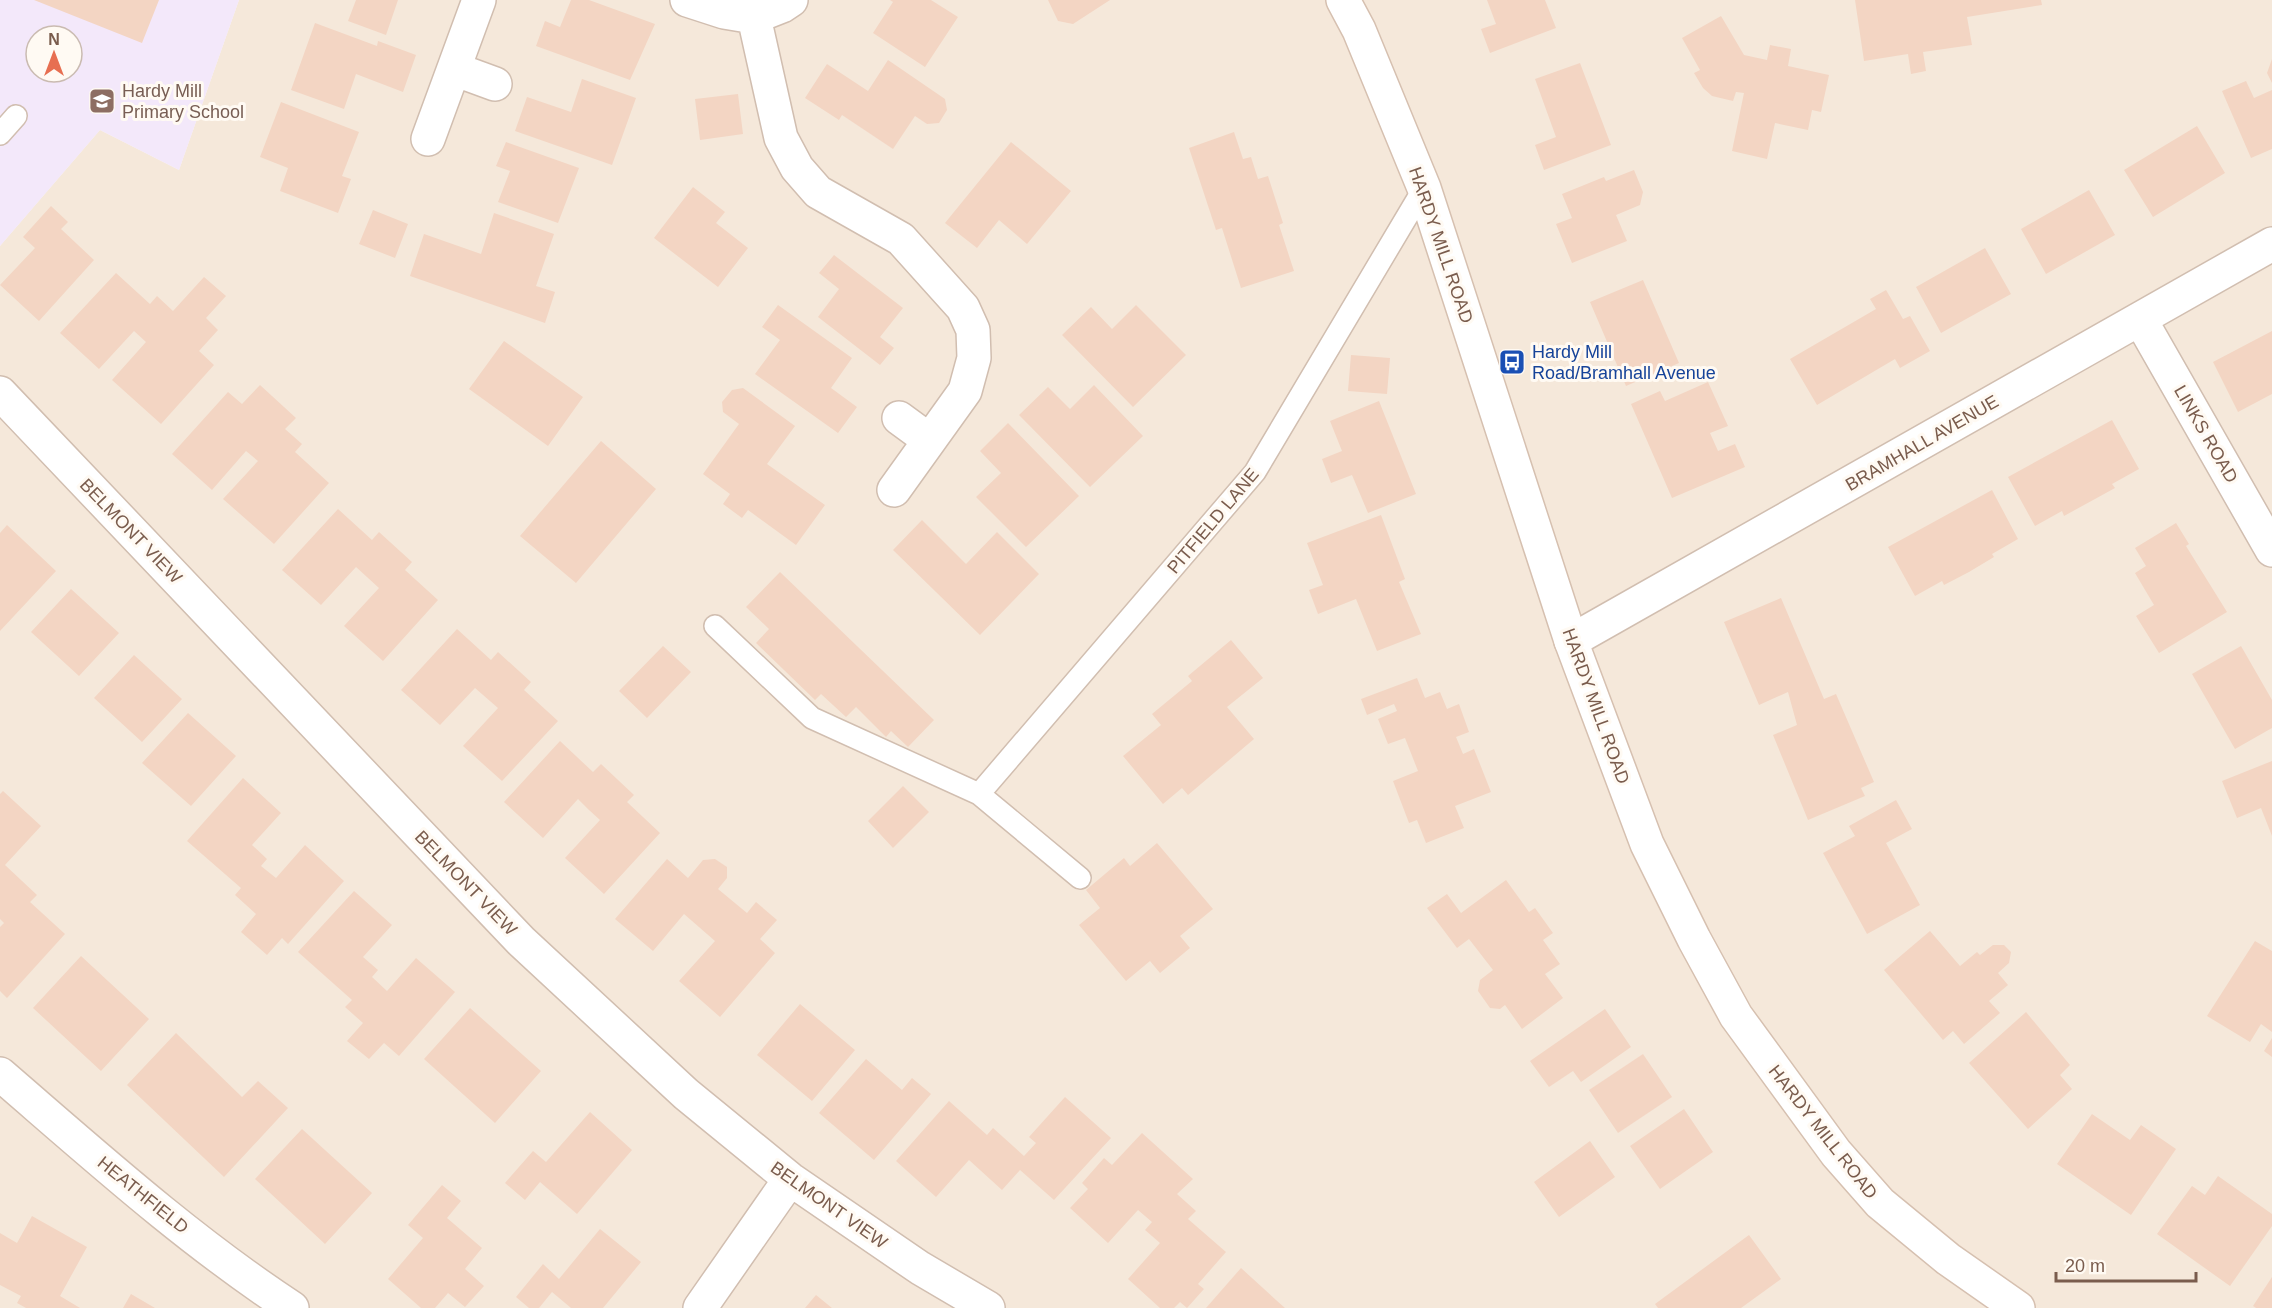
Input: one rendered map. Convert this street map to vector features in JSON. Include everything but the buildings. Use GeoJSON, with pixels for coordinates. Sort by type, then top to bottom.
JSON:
{"type":"FeatureCollection","features":[{"type":"Feature","properties":{"kind":"street"},"geometry":{"type":"LineString","coordinates":[[428,139],[480,0]]}},
{"type":"Feature","properties":{"kind":"street"},"geometry":{"type":"LineString","coordinates":[[687,0],[724,12],[754,17],[791,0]]}},
{"type":"Feature","properties":{"kind":"street","name":"HARDY MILL ROAD"},"geometry":{"type":"LineString","coordinates":[[1343,0],[1359,30],[1424,188],[1571,641],[1647,844],[1694,939],[1736,1016],[1821,1134],[1880,1203],[1948,1259],[2018,1308]]}},
{"type":"Feature","properties":{"kind":"street"},"geometry":{"type":"LineString","coordinates":[[754,17],[781,138],[797,168],[819,192],[901,239],[963,308],[973,330],[974,358],[965,391],[894,490]]}},
{"type":"Feature","properties":{"kind":"street"},"geometry":{"type":"LineString","coordinates":[[454,69],[495,84]]}},
{"type":"Feature","properties":{"kind":"street","name":"BRAMHALL AVENUE"},"geometry":{"type":"LineString","coordinates":[[1571,641],[2272,244]]}},
{"type":"Feature","properties":{"kind":"street","name":"LINKS ROAD"},"geometry":{"type":"LineString","coordinates":[[2140,319],[2272,550]]}},
{"type":"Feature","properties":{"kind":"street","name":"BELMONT VIEW"},"geometry":{"type":"LineString","coordinates":[[0,393],[521,941],[686,1094],[790,1179],[920,1268],[988,1308]]}},
{"type":"Feature","properties":{"kind":"street"},"geometry":{"type":"LineString","coordinates":[[899,418],[929,440]]}},
{"type":"Feature","properties":{"kind":"street","name":"HEATHFIELD"},"geometry":{"type":"LineString","coordinates":[[0,1074],[129,1186],[292,1308]]}},
{"type":"Feature","properties":{"kind":"street"},"geometry":{"type":"LineString","coordinates":[[700,1308],[790,1179]]}},
{"type":"Feature","properties":{"kind":"lane"},"geometry":{"type":"LineString","coordinates":[[0,134],[16,116]]}},
{"type":"Feature","properties":{"kind":"lane","name":"PITFIELD LANE"},"geometry":{"type":"LineString","coordinates":[[979,794],[1255,472],[1424,188]]}},
{"type":"Feature","properties":{"kind":"lane"},"geometry":{"type":"LineString","coordinates":[[714,626],[812,718],[979,794],[1080,878]]}},
{"type":"Feature","properties":{"kind":"shaded area","name":"Hardy Mill Primary School"},"geometry":{"type":"Polygon","coordinates":[[[0,0],[239,0],[179,170],[100,130],[0,246],[0,0]]]}},
{"type":"Feature","properties":{"kind":"shaded area"},"geometry":{"type":"Polygon","coordinates":[[[239,0],[2272,0],[2272,1308],[0,1308],[0,246],[100,130],[179,170],[239,0]]]}},
{"type":"Feature","properties":{"kind":"place","name":"Hardy Mill Primary School"},"geometry":{"type":"Point","coordinates":[102,101]}},
{"type":"Feature","properties":{"kind":"place","name":"Hardy Mill Road/Bramhall Avenue"},"geometry":{"type":"Point","coordinates":[1512,362]}}]}
